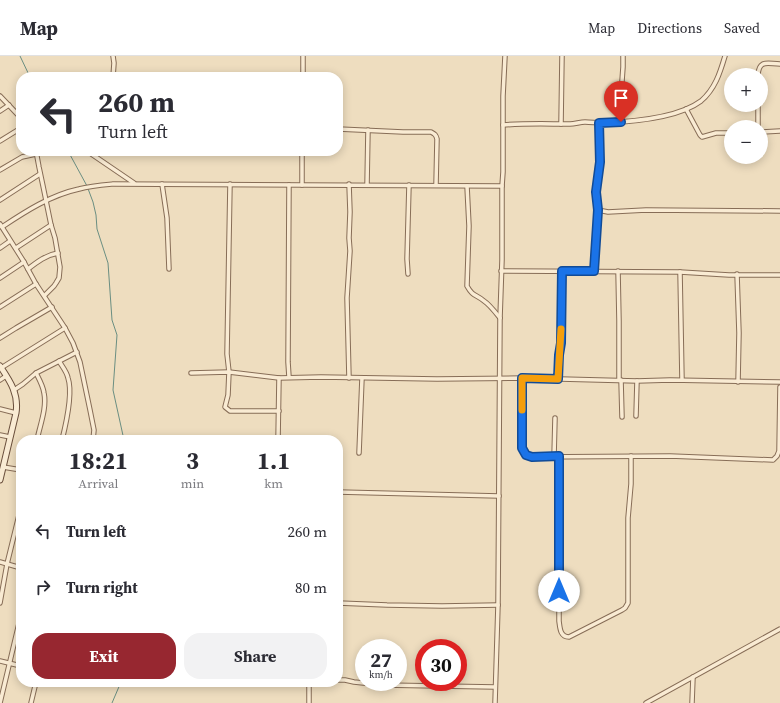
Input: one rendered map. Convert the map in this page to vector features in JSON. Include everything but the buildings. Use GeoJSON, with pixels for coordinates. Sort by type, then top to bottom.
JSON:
{"type":"FeatureCollection","features":[{"type":"Feature","properties":{"kind":"main road"},"geometry":{"type":"LineString","coordinates":[[0,480],[2,463],[16,413],[17,402],[14,390],[1,367]]}},
{"type":"Feature","properties":{"kind":"street"},"geometry":{"type":"LineString","coordinates":[[113,56],[113,72]]}},
{"type":"Feature","properties":{"kind":"street"},"geometry":{"type":"LineString","coordinates":[[303,56],[303,72]]}},
{"type":"Feature","properties":{"kind":"street"},"geometry":{"type":"LineString","coordinates":[[495,703],[498,605],[498,469],[505,56]]}},
{"type":"Feature","properties":{"kind":"street"},"geometry":{"type":"LineString","coordinates":[[562,56],[562,124]]}},
{"type":"Feature","properties":{"kind":"street"},"geometry":{"type":"LineString","coordinates":[[621,122],[621,95],[624,67],[623,56]]}},
{"type":"Feature","properties":{"kind":"street"},"geometry":{"type":"LineString","coordinates":[[503,125],[523,123],[573,124],[586,122],[621,122],[665,116],[686,109],[697,103],[709,93],[721,72],[725,56]]}},
{"type":"Feature","properties":{"kind":"street"},"geometry":{"type":"LineString","coordinates":[[758,68],[760,65],[764,64],[780,64]]}},
{"type":"Feature","properties":{"kind":"street"},"geometry":{"type":"LineString","coordinates":[[0,96],[16,113]]}},
{"type":"Feature","properties":{"kind":"street"},"geometry":{"type":"LineString","coordinates":[[0,111],[9,105]]}},
{"type":"Feature","properties":{"kind":"street"},"geometry":{"type":"LineString","coordinates":[[686,109],[702,137],[716,133],[724,133]]}},
{"type":"Feature","properties":{"kind":"street"},"geometry":{"type":"LineString","coordinates":[[594,271],[598,210],[596,192],[600,162],[599,123]]}},
{"type":"Feature","properties":{"kind":"street"},"geometry":{"type":"LineString","coordinates":[[343,129],[431,132],[435,134],[437,139],[436,185]]}},
{"type":"Feature","properties":{"kind":"street"},"geometry":{"type":"LineString","coordinates":[[367,185],[368,130]]}},
{"type":"Feature","properties":{"kind":"street"},"geometry":{"type":"LineString","coordinates":[[0,141],[16,131]]}},
{"type":"Feature","properties":{"kind":"street"},"geometry":{"type":"LineString","coordinates":[[768,132],[780,131]]}},
{"type":"Feature","properties":{"kind":"street"},"geometry":{"type":"LineString","coordinates":[[0,170],[28,156]]}},
{"type":"Feature","properties":{"kind":"street"},"geometry":{"type":"LineString","coordinates":[[37,156],[60,267],[59,278],[54,286],[45,295]]}},
{"type":"Feature","properties":{"kind":"street"},"geometry":{"type":"LineString","coordinates":[[94,156],[135,184]]}},
{"type":"Feature","properties":{"kind":"street"},"geometry":{"type":"LineString","coordinates":[[302,156],[302,184]]}},
{"type":"Feature","properties":{"kind":"street"},"geometry":{"type":"LineString","coordinates":[[0,200],[40,174]]}},
{"type":"Feature","properties":{"kind":"street"},"geometry":{"type":"LineString","coordinates":[[94,435],[94,430],[77,352],[65,328],[1,226],[46,200],[79,189],[113,184],[349,184],[502,186]]}},
{"type":"Feature","properties":{"kind":"street"},"geometry":{"type":"LineString","coordinates":[[162,184],[169,269]]}},
{"type":"Feature","properties":{"kind":"street"},"geometry":{"type":"LineString","coordinates":[[230,184],[227,347],[230,372],[226,408],[230,411],[279,411]]}},
{"type":"Feature","properties":{"kind":"street"},"geometry":{"type":"LineString","coordinates":[[349,184],[350,251],[347,298],[349,378]]}},
{"type":"Feature","properties":{"kind":"street"},"geometry":{"type":"LineString","coordinates":[[289,185],[288,362],[290,377]]}},
{"type":"Feature","properties":{"kind":"street"},"geometry":{"type":"LineString","coordinates":[[408,274],[409,185]]}},
{"type":"Feature","properties":{"kind":"street"},"geometry":{"type":"LineString","coordinates":[[467,186],[469,226],[467,286],[475,296],[484,300],[500,318]]}},
{"type":"Feature","properties":{"kind":"street"},"geometry":{"type":"LineString","coordinates":[[598,210],[608,212],[646,210],[780,211]]}},
{"type":"Feature","properties":{"kind":"street"},"geometry":{"type":"LineString","coordinates":[[16,248],[51,224]]}},
{"type":"Feature","properties":{"kind":"street"},"geometry":{"type":"LineString","coordinates":[[0,248],[10,240]]}},
{"type":"Feature","properties":{"kind":"street"},"geometry":{"type":"LineString","coordinates":[[28,269],[44,258],[58,253]]}},
{"type":"Feature","properties":{"kind":"street"},"geometry":{"type":"LineString","coordinates":[[0,278],[24,262]]}},
{"type":"Feature","properties":{"kind":"street"},"geometry":{"type":"LineString","coordinates":[[501,271],[618,271],[780,275]]}},
{"type":"Feature","properties":{"kind":"street"},"geometry":{"type":"LineString","coordinates":[[558,379],[561,343],[562,271]]}},
{"type":"Feature","properties":{"kind":"street"},"geometry":{"type":"LineString","coordinates":[[618,271],[622,417]]}},
{"type":"Feature","properties":{"kind":"street"},"geometry":{"type":"LineString","coordinates":[[680,272],[682,380]]}},
{"type":"Feature","properties":{"kind":"street"},"geometry":{"type":"LineString","coordinates":[[737,274],[739,333],[738,382]]}},
{"type":"Feature","properties":{"kind":"street"},"geometry":{"type":"LineString","coordinates":[[0,306],[36,284]]}},
{"type":"Feature","properties":{"kind":"street"},"geometry":{"type":"LineString","coordinates":[[0,338],[52,307]]}},
{"type":"Feature","properties":{"kind":"street"},"geometry":{"type":"LineString","coordinates":[[1,367],[65,328]]}},
{"type":"Feature","properties":{"kind":"street"},"geometry":{"type":"LineString","coordinates":[[14,390],[36,373],[77,352]]}},
{"type":"Feature","properties":{"kind":"street"},"geometry":{"type":"LineString","coordinates":[[59,361],[68,378],[69,392],[68,414],[63,435]]}},
{"type":"Feature","properties":{"kind":"street"},"geometry":{"type":"LineString","coordinates":[[191,373],[230,372],[279,378],[522,378],[637,381],[682,380],[780,382]]}},
{"type":"Feature","properties":{"kind":"street"},"geometry":{"type":"LineString","coordinates":[[36,373],[44,396],[44,411],[38,435]]}},
{"type":"Feature","properties":{"kind":"street"},"geometry":{"type":"LineString","coordinates":[[0,380],[6,376]]}},
{"type":"Feature","properties":{"kind":"street"},"geometry":{"type":"LineString","coordinates":[[278,435],[279,378]]}},
{"type":"Feature","properties":{"kind":"street"},"geometry":{"type":"LineString","coordinates":[[359,453],[362,378]]}},
{"type":"Feature","properties":{"kind":"street"},"geometry":{"type":"LineString","coordinates":[[522,378],[522,448],[524,453],[532,457],[688,456],[773,460],[779,451],[780,387]]}},
{"type":"Feature","properties":{"kind":"street"},"geometry":{"type":"LineString","coordinates":[[636,416],[637,381]]}},
{"type":"Feature","properties":{"kind":"street"},"geometry":{"type":"LineString","coordinates":[[0,409],[16,413]]}},
{"type":"Feature","properties":{"kind":"street"},"geometry":{"type":"LineString","coordinates":[[554,457],[555,418]]}},
{"type":"Feature","properties":{"kind":"street"},"geometry":{"type":"LineString","coordinates":[[0,435],[10,437]]}},
{"type":"Feature","properties":{"kind":"street"},"geometry":{"type":"LineString","coordinates":[[559,456],[559,621],[561,632],[566,637],[569,637],[622,610],[628,603],[628,518],[631,484],[631,456]]}},
{"type":"Feature","properties":{"kind":"street"},"geometry":{"type":"LineString","coordinates":[[2,463],[16,468]]}},
{"type":"Feature","properties":{"kind":"street"},"geometry":{"type":"LineString","coordinates":[[343,492],[499,496]]}},
{"type":"Feature","properties":{"kind":"street"},"geometry":{"type":"LineString","coordinates":[[0,603],[7,564],[16,527]]}},
{"type":"Feature","properties":{"kind":"street"},"geometry":{"type":"LineString","coordinates":[[0,562],[16,567]]}},
{"type":"Feature","properties":{"kind":"street"},"geometry":{"type":"LineString","coordinates":[[343,603],[434,606],[498,605]]}},
{"type":"Feature","properties":{"kind":"street"},"geometry":{"type":"LineString","coordinates":[[646,703],[780,629]]}},
{"type":"Feature","properties":{"kind":"street"},"geometry":{"type":"LineString","coordinates":[[0,703],[16,637]]}},
{"type":"Feature","properties":{"kind":"street"},"geometry":{"type":"LineString","coordinates":[[0,661],[16,665]]}},
{"type":"Feature","properties":{"kind":"street"},"geometry":{"type":"LineString","coordinates":[[692,703],[693,677]]}},
{"type":"Feature","properties":{"kind":"street"},"geometry":{"type":"LineString","coordinates":[[343,680],[382,685],[495,688]]}},
{"type":"Feature","properties":{"kind":"street"},"geometry":{"type":"LineString","coordinates":[[31,703],[35,687]]}},
{"type":"Feature","properties":{"kind":"street"},"geometry":{"type":"LineString","coordinates":[[309,687],[309,703]]}},
{"type":"Feature","properties":{"kind":"waterway"},"geometry":{"type":"LineString","coordinates":[[20,56],[28,72]]}},
{"type":"Feature","properties":{"kind":"waterway"},"geometry":{"type":"LineString","coordinates":[[71,156],[87,186],[93,202],[97,229],[108,263],[112,320],[117,335],[113,390],[123,435]]}},
{"type":"Feature","properties":{"kind":"waterway"},"geometry":{"type":"LineString","coordinates":[[112,703],[119,687]]}},
{"type":"Feature","properties":{"kind":"slow traffic"},"geometry":{"type":"LineString","coordinates":[[522,410],[522,378],[558,379],[561,329]]}},
{"type":"Feature","properties":{"kind":"route"},"geometry":{"type":"LineString","coordinates":[[559,591],[559,456],[532,457],[524,453],[522,448],[521,415],[522,378],[558,379],[561,343],[562,271],[594,271],[598,210],[596,192],[600,162],[599,123],[621,122]]}}]}
